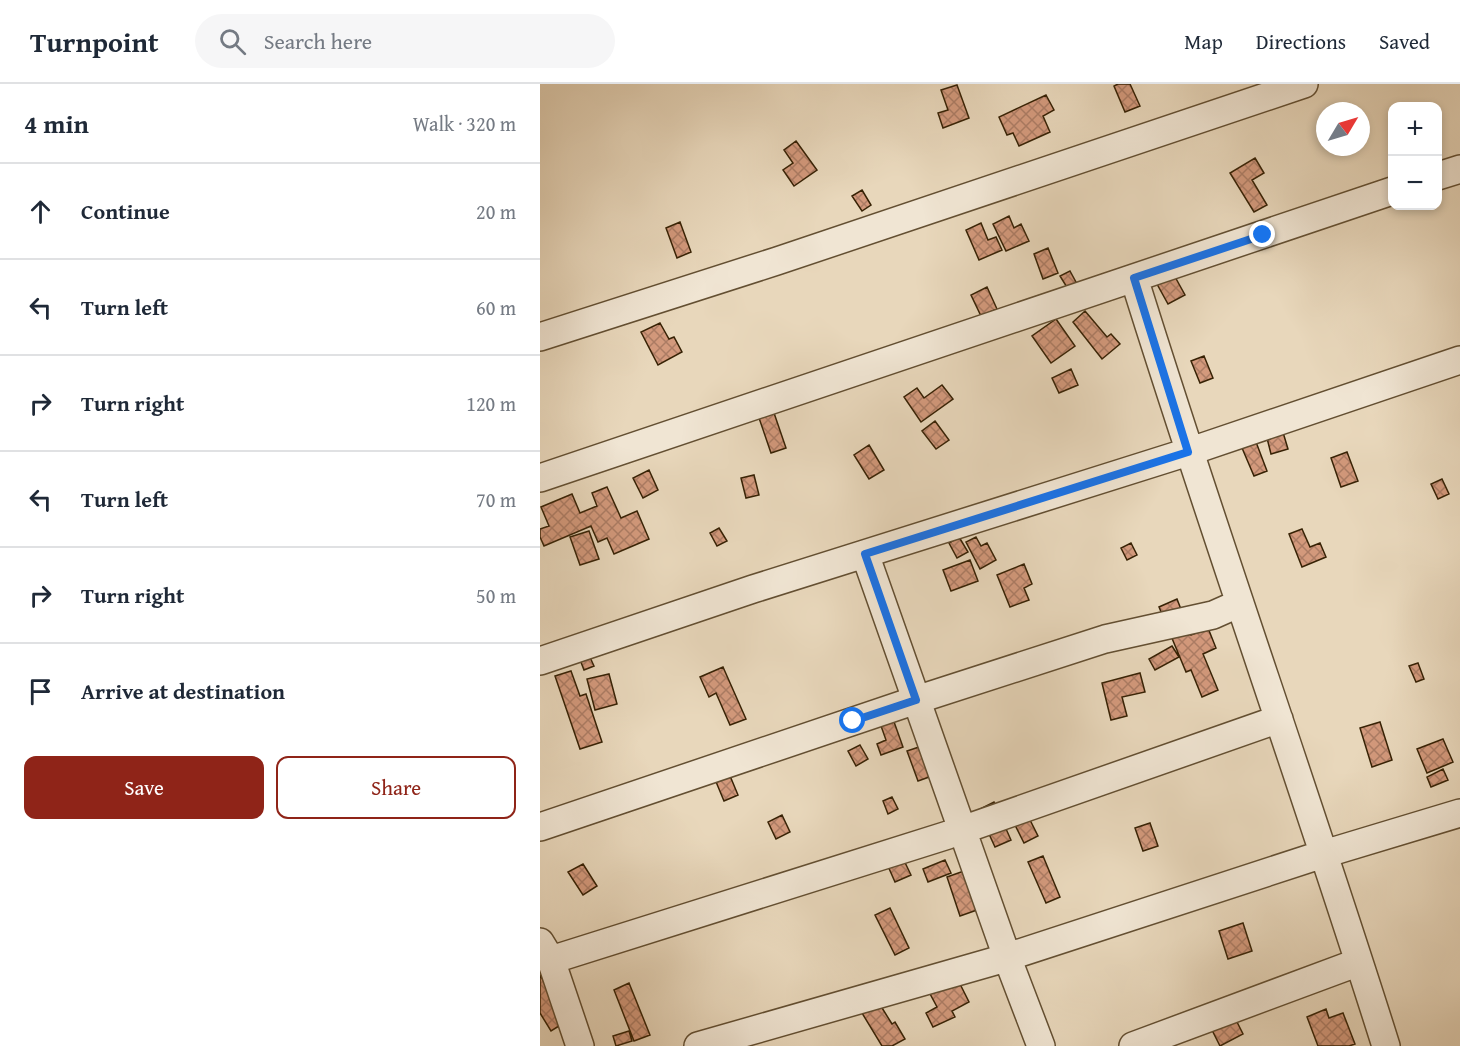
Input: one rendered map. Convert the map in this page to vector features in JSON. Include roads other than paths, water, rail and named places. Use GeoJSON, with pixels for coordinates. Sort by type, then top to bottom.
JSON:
{"type":"FeatureCollection","features":[{"type":"Feature","properties":{"kind":"street"},"geometry":{"type":"LineString","coordinates":[[540,337],[777,261],[1304,84]]}},
{"type":"Feature","properties":{"kind":"street"},"geometry":{"type":"LineString","coordinates":[[1442,174],[1460,169]]}},
{"type":"Feature","properties":{"kind":"street"},"geometry":{"type":"LineString","coordinates":[[540,478],[1388,192]]}},
{"type":"Feature","properties":{"kind":"street"},"geometry":{"type":"LineString","coordinates":[[1134,278],[1188,452],[1325,854],[1386,1046]]}},
{"type":"Feature","properties":{"kind":"street"},"geometry":{"type":"LineString","coordinates":[[540,661],[753,589],[1188,452],[1460,360]]}},
{"type":"Feature","properties":{"kind":"street"},"geometry":{"type":"LineString","coordinates":[[865,554],[1007,957],[1041,1046]]}},
{"type":"Feature","properties":{"kind":"street"},"geometry":{"type":"LineString","coordinates":[[540,827],[1105,639],[1213,615],[1240,603]]}},
{"type":"Feature","properties":{"kind":"street"},"geometry":{"type":"LineString","coordinates":[[580,1046],[543,947],[962,830],[1279,719]]}},
{"type":"Feature","properties":{"kind":"street"},"geometry":{"type":"LineString","coordinates":[[698,1046],[1007,957],[1325,854],[1460,813]]}},
{"type":"Feature","properties":{"kind":"street"},"geometry":{"type":"LineString","coordinates":[[1133,1046],[1359,962]]}}]}
